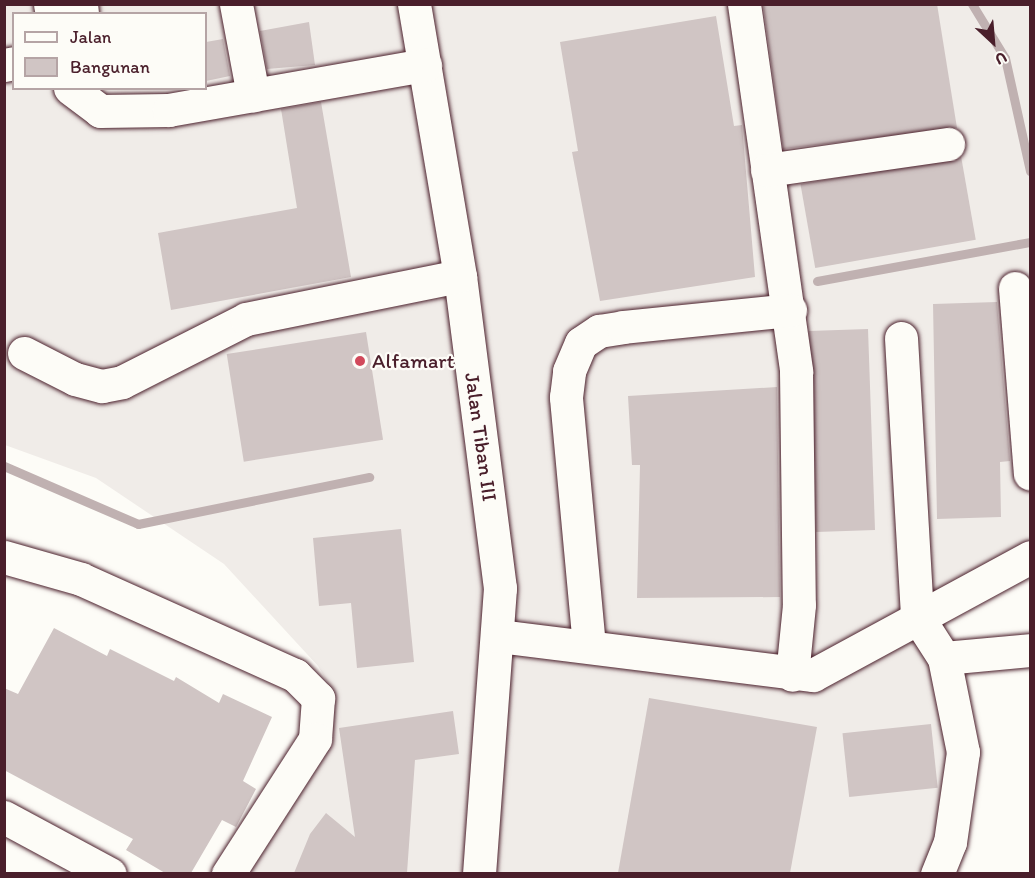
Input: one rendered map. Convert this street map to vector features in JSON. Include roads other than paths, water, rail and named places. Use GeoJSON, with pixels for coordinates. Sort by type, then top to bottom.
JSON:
{"type":"FeatureCollection","features":[{"type":"Feature","properties":{"kind":"street"},"geometry":{"type":"LineString","coordinates":[[236,4],[253,95]]}},
{"type":"Feature","properties":{"kind":"street"},"geometry":{"type":"LineString","coordinates":[[744,4],[767,170],[790,310],[799,428],[799,604],[792,675]]}},
{"type":"Feature","properties":{"kind":"street","name":"Jalan Tiban III"},"geometry":{"type":"LineString","coordinates":[[421,6],[425,65],[460,276],[495,542],[498,636],[479,873]]}},
{"type":"Feature","properties":{"kind":"street"},"geometry":{"type":"LineString","coordinates":[[75,90],[98,100],[169,110],[425,65]]}},
{"type":"Feature","properties":{"kind":"street"},"geometry":{"type":"LineString","coordinates":[[767,170],[948,144]]}},
{"type":"Feature","properties":{"kind":"street"},"geometry":{"type":"LineString","coordinates":[[24,352],[75,379],[102,386],[122,382],[246,319],[460,276]]}},
{"type":"Feature","properties":{"kind":"street"},"geometry":{"type":"LineString","coordinates":[[1015,288],[1030,473]]}},
{"type":"Feature","properties":{"kind":"street"},"geometry":{"type":"LineString","coordinates":[[589,646],[566,397],[569,371],[582,343],[599,331],[622,327],[790,310]]}},
{"type":"Feature","properties":{"kind":"street"},"geometry":{"type":"LineString","coordinates":[[901,338],[917,616],[944,658],[963,752],[950,842],[937,873]]}},
{"type":"Feature","properties":{"kind":"street"},"geometry":{"type":"LineString","coordinates":[[4,557],[81,579],[307,682],[318,698],[315,739],[228,873]]}},
{"type":"Feature","properties":{"kind":"street"},"geometry":{"type":"LineString","coordinates":[[498,636],[589,646],[792,675],[813,675],[917,616],[1030,557]]}},
{"type":"Feature","properties":{"kind":"street"},"geometry":{"type":"LineString","coordinates":[[944,658],[1030,650]]}},
{"type":"Feature","properties":{"kind":"street"},"geometry":{"type":"LineString","coordinates":[[4,817],[110,873]]}},
{"type":"Feature","properties":{"kind":"waterway"},"geometry":{"type":"LineString","coordinates":[[972,4],[1005,58],[1030,171]]}},
{"type":"Feature","properties":{"kind":"waterway"},"geometry":{"type":"LineString","coordinates":[[817,281],[1030,242]]}},
{"type":"Feature","properties":{"kind":"waterway"},"geometry":{"type":"LineString","coordinates":[[4,466],[138,524],[369,477]]}},
{"type":"Feature","properties":{"kind":"place","name":"Alfamart"},"geometry":{"type":"Point","coordinates":[360,361]}}]}
